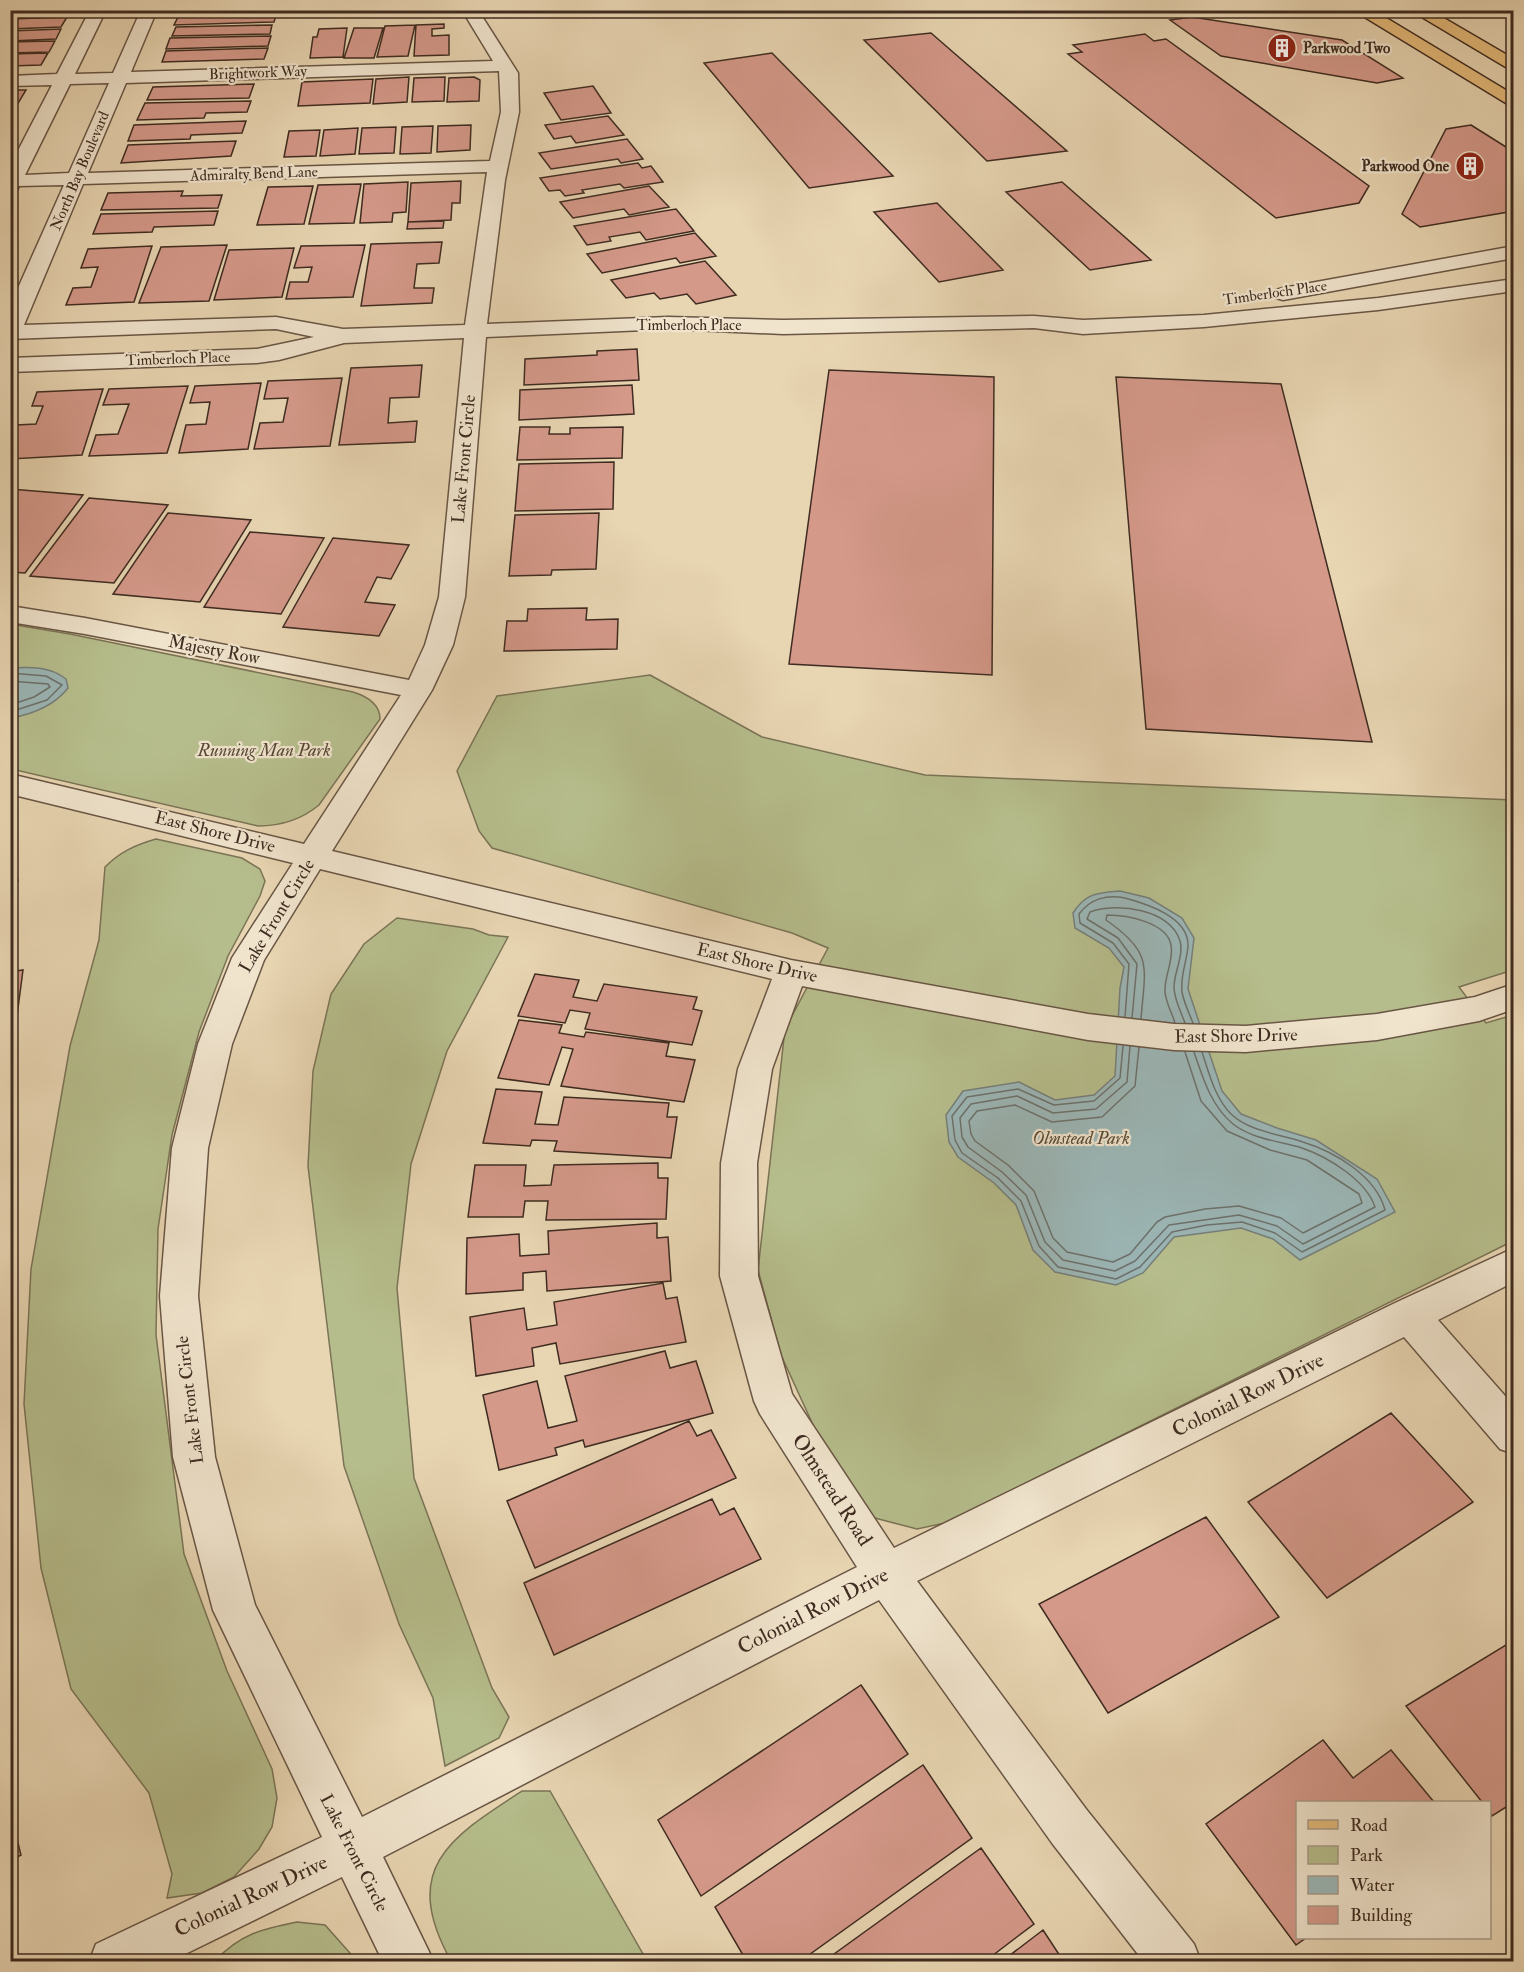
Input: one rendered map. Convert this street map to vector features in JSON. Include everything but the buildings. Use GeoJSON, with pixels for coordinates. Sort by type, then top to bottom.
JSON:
{"type":"FeatureCollection","features":[{"type":"Feature","properties":{"kind":"main road"},"geometry":{"type":"LineString","coordinates":[[1361,10],[1514,104]]}},
{"type":"Feature","properties":{"kind":"main road"},"geometry":{"type":"LineString","coordinates":[[1418,10],[1514,67]]}},
{"type":"Feature","properties":{"kind":"street"},"geometry":{"type":"LineString","coordinates":[[11,183],[98,10]]}},
{"type":"Feature","properties":{"kind":"street","name":"North Bay Boulevard"},"geometry":{"type":"LineString","coordinates":[[10,332],[149,10]]}},
{"type":"Feature","properties":{"kind":"street","name":"Lake Front Circle"},"geometry":{"type":"LineString","coordinates":[[409,1962],[235,1610],[194,1456],[179,1296],[190,1148],[215,1044],[248,958],[418,690],[439,645],[454,583],[474,333],[498,166],[510,112],[510,79],[506,66],[470,10]]}},
{"type":"Feature","properties":{"kind":"street","name":"Brightwork Way"},"geometry":{"type":"LineString","coordinates":[[10,81],[506,66]]}},
{"type":"Feature","properties":{"kind":"street","name":"Admiralty Bend Lane"},"geometry":{"type":"LineString","coordinates":[[11,183],[498,166]]}},
{"type":"Feature","properties":{"kind":"street","name":"Timberloch Place"},"geometry":{"type":"LineString","coordinates":[[1034,322],[1051,318],[1277,295],[1514,252]]}},
{"type":"Feature","properties":{"kind":"street"},"geometry":{"type":"LineString","coordinates":[[1387,274],[1421,299]]}},
{"type":"Feature","properties":{"kind":"street","name":"Timberloch Place"},"geometry":{"type":"LineString","coordinates":[[10,332],[276,323],[343,336],[474,333],[681,323],[783,327],[1034,322],[1094,326],[1204,321],[1293,313],[1421,299],[1514,285]]}},
{"type":"Feature","properties":{"kind":"street"},"geometry":{"type":"LineString","coordinates":[[1299,291],[1320,310]]}},
{"type":"Feature","properties":{"kind":"street"},"geometry":{"type":"LineString","coordinates":[[1277,295],[1293,313]]}},
{"type":"Feature","properties":{"kind":"street","name":"Timberloch Place"},"geometry":{"type":"LineString","coordinates":[[10,365],[257,356],[279,353],[343,336]]}},
{"type":"Feature","properties":{"kind":"street","name":"Majesty Row"},"geometry":{"type":"LineString","coordinates":[[10,614],[85,626],[418,690]]}},
{"type":"Feature","properties":{"kind":"street","name":"East Shore Drive"},"geometry":{"type":"LineString","coordinates":[[10,784],[791,972],[1088,1028],[1174,1037],[1296,1036],[1377,1027],[1479,1009],[1514,996]]}},
{"type":"Feature","properties":{"kind":"street","name":"Olmstead Road"},"geometry":{"type":"LineString","coordinates":[[791,972],[755,1069],[739,1163],[739,1276],[774,1401],[886,1574],[1068,1827],[1176,1962]]}},
{"type":"Feature","properties":{"kind":"street","name":"Colonial Row Drive"},"geometry":{"type":"LineString","coordinates":[[114,1962],[351,1848],[886,1574],[1514,1264]]}},
{"type":"Feature","properties":{"kind":"street"},"geometry":{"type":"LineString","coordinates":[[1409,1315],[1514,1436]]}},
{"type":"Feature","properties":{"kind":"green space","name":"Running Man Park"},"geometry":{"type":"Polygon","coordinates":[[[10,624],[70,634],[353,692],[375,704],[380,719],[319,805],[298,818],[275,825],[258,826],[11,769],[10,624]]]}},
{"type":"Feature","properties":{"kind":"green space","name":"Olmstead Park"},"geometry":{"type":"Polygon","coordinates":[[[650,675],[762,737],[925,775],[1513,800],[1513,970],[1459,987],[1486,1023],[1513,1015],[1513,1241],[945,1523],[917,1529],[871,1517],[837,1477],[781,1355],[758,1270],[785,1029],[828,948],[792,933],[492,848],[479,831],[457,771],[497,696],[650,675]]]}},
{"type":"Feature","properties":{"kind":"green space"},"geometry":{"type":"Polygon","coordinates":[[[156,839],[242,858],[260,869],[265,881],[260,896],[228,956],[199,1032],[172,1135],[158,1229],[156,1335],[184,1554],[227,1671],[272,1769],[277,1798],[272,1827],[259,1849],[234,1877],[202,1893],[167,1898],[172,1874],[149,1793],[71,1689],[41,1568],[24,1404],[31,1269],[70,1046],[99,940],[105,867],[128,850],[156,839]]]}},
{"type":"Feature","properties":{"kind":"green space"},"geometry":{"type":"Polygon","coordinates":[[[397,918],[473,929],[489,935],[508,937],[447,1051],[411,1164],[397,1288],[414,1478],[492,1688],[509,1717],[499,1738],[445,1766],[433,1698],[399,1624],[344,1466],[308,1166],[313,1071],[331,994],[364,944],[397,918]]]}},
{"type":"Feature","properties":{"kind":"green space"},"geometry":{"type":"Polygon","coordinates":[[[522,1791],[550,1791],[647,1961],[451,1961],[436,1929],[430,1902],[432,1879],[440,1859],[454,1841],[473,1824],[522,1791]]]}},
{"type":"Feature","properties":{"kind":"green space"},"geometry":{"type":"Polygon","coordinates":[[[297,1922],[325,1925],[357,1961],[215,1961],[233,1944],[252,1934],[297,1922]]]}},
{"type":"Feature","properties":{"kind":"water"},"geometry":{"type":"Polygon","coordinates":[[[10,668],[32,668],[53,672],[66,679],[68,688],[56,700],[42,708],[11,718],[10,668]]]}},
{"type":"Feature","properties":{"kind":"water"},"geometry":{"type":"Polygon","coordinates":[[[1120,891],[1149,898],[1182,918],[1194,938],[1188,989],[1222,1091],[1241,1114],[1316,1140],[1377,1179],[1395,1212],[1300,1260],[1273,1239],[1241,1228],[1174,1237],[1143,1273],[1116,1285],[1055,1272],[1033,1250],[1016,1205],[994,1183],[958,1157],[949,1142],[946,1115],[963,1091],[1019,1082],[1055,1100],[1094,1095],[1115,1076],[1120,988],[1124,967],[1109,948],[1075,928],[1073,913],[1083,901],[1093,895],[1120,891]]]}},
{"type":"Feature","properties":{"kind":"place","name":"Parkwood Two"},"geometry":{"type":"Point","coordinates":[1282,48]}},
{"type":"Feature","properties":{"kind":"place","name":"Parkwood One"},"geometry":{"type":"Point","coordinates":[1470,166]}}]}
